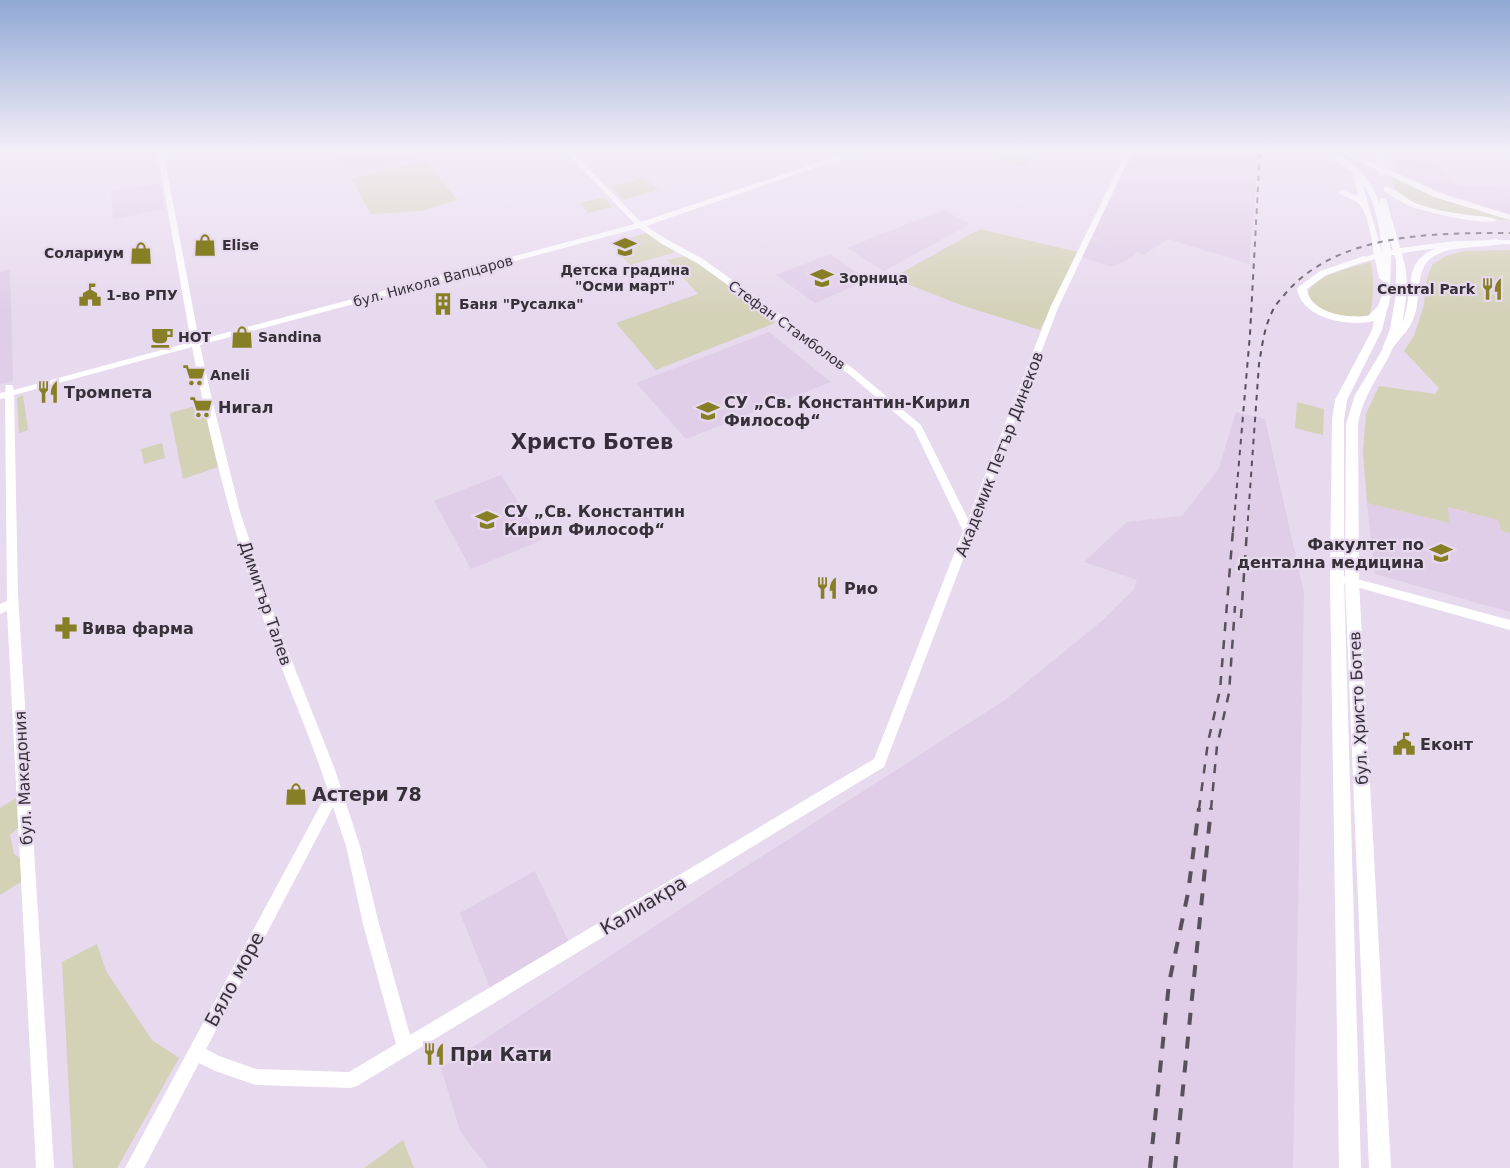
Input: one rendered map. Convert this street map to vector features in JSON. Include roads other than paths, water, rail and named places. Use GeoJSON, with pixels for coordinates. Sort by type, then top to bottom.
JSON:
{"type":"FeatureCollection","features":[{"type":"Feature","properties":{"kind":"main road"},"geometry":{"type":"LineString","coordinates":[[1364,205],[1374,233],[1385,300]]}},
{"type":"Feature","properties":{"kind":"main road"},"geometry":{"type":"LineString","coordinates":[[1375,205],[1384,236],[1388,260],[1385,300],[1371,319],[1352,320],[1323,313],[1308,304],[1303,296],[1302,288],[1335,268],[1364,259],[1423,246],[1455,243],[1510,242]]}},
{"type":"Feature","properties":{"kind":"main road"},"geometry":{"type":"LineString","coordinates":[[1384,205],[1399,258]]}},
{"type":"Feature","properties":{"kind":"main road"},"geometry":{"type":"LineString","coordinates":[[1392,205],[1399,228],[1399,258]]}},
{"type":"Feature","properties":{"kind":"main road"},"geometry":{"type":"LineString","coordinates":[[1415,205],[1427,209],[1510,223]]}},
{"type":"Feature","properties":{"kind":"main road"},"geometry":{"type":"LineString","coordinates":[[1468,205],[1510,218]]}},
{"type":"Feature","properties":{"kind":"main road"},"geometry":{"type":"LineString","coordinates":[[1387,350],[1408,321],[1414,302],[1417,267],[1424,258],[1441,250],[1498,242]]}},
{"type":"Feature","properties":{"kind":"main road","name":"бул. Христо Ботев"},"geometry":{"type":"LineString","coordinates":[[1380,1168],[1344,580],[1353,414],[1387,350],[1394,332],[1402,283],[1399,258]]}},
{"type":"Feature","properties":{"kind":"main road","name":"бул. Христо Ботев"},"geometry":{"type":"LineString","coordinates":[[1350,1168],[1344,580],[1339,407],[1378,330],[1385,300]]}},
{"type":"Feature","properties":{"kind":"street","name":"Димитър Талев"},"geometry":{"type":"LineString","coordinates":[[169,205],[204,387],[241,534],[272,626],[335,791],[359,866],[371,924],[405,1048]]}},
{"type":"Feature","properties":{"kind":"street","name":"Стефан Стамболов"},"geometry":{"type":"LineString","coordinates":[[619,205],[638,224],[665,242],[700,261],[825,352],[912,421],[918,427],[969,533]]}},
{"type":"Feature","properties":{"kind":"street","name":"бул. Никола Вапцаров"},"geometry":{"type":"LineString","coordinates":[[638,224],[694,205]]}},
{"type":"Feature","properties":{"kind":"street","name":"бул. Никола Вапцаров"},"geometry":{"type":"LineString","coordinates":[[4,392],[638,224],[697,205]]}},
{"type":"Feature","properties":{"kind":"street","name":"Академик Петър Динеков"},"geometry":{"type":"LineString","coordinates":[[880,763],[1054,308],[1104,205]]}},
{"type":"Feature","properties":{"kind":"street","name":"бул. Македония"},"geometry":{"type":"LineString","coordinates":[[4,392],[9,612],[45,1168]]}},
{"type":"Feature","properties":{"kind":"street"},"geometry":{"type":"LineString","coordinates":[[1344,580],[1510,625]]}},
{"type":"Feature","properties":{"kind":"street"},"geometry":{"type":"LineString","coordinates":[[0,609],[9,612]]}},
{"type":"Feature","properties":{"kind":"street","name":"Калиакра"},"geometry":{"type":"LineString","coordinates":[[196,1052],[214,1063],[256,1076],[351,1080],[880,763]]}},
{"type":"Feature","properties":{"kind":"street","name":"Бяло море"},"geometry":{"type":"LineString","coordinates":[[136,1167],[335,791]]}},
{"type":"Feature","properties":{"kind":"railway"},"geometry":{"type":"LineString","coordinates":[[1233,532],[1250,334],[1257,205]]}},
{"type":"Feature","properties":{"kind":"railway"},"geometry":{"type":"LineString","coordinates":[[1247,532],[1259,364],[1269,318],[1285,294],[1307,274],[1332,258],[1360,247],[1389,240],[1420,236],[1510,233]]}},
{"type":"Feature","properties":{"kind":"railway"},"geometry":{"type":"LineString","coordinates":[[1199,809],[1208,742],[1220,690],[1233,530]]}},
{"type":"Feature","properties":{"kind":"railway"},"geometry":{"type":"LineString","coordinates":[[1241,618],[1247,530]]}},
{"type":"Feature","properties":{"kind":"railway"},"geometry":{"type":"LineString","coordinates":[[1211,809],[1217,746],[1229,693],[1235,606]]}},
{"type":"Feature","properties":{"kind":"railway"},"geometry":{"type":"LineString","coordinates":[[1150,1168],[1169,983],[1188,893],[1199,808]]}},
{"type":"Feature","properties":{"kind":"railway"},"geometry":{"type":"LineString","coordinates":[[1175,1168],[1211,808]]}},
{"type":"Feature","properties":{"kind":"place","name":"Elise"},"geometry":{"type":"Point","coordinates":[205,245]}},
{"type":"Feature","properties":{"kind":"place","name":"Детска градина \"Осми март\""},"geometry":{"type":"Point","coordinates":[625,247]}},
{"type":"Feature","properties":{"kind":"place","name":"Солариум"},"geometry":{"type":"Point","coordinates":[141,253]}},
{"type":"Feature","properties":{"kind":"place","name":"Зорница"},"geometry":{"type":"Point","coordinates":[822,278]}},
{"type":"Feature","properties":{"kind":"place","name":"Central Park"},"geometry":{"type":"Point","coordinates":[1492,289]}},
{"type":"Feature","properties":{"kind":"place","name":"1-во РПУ"},"geometry":{"type":"Point","coordinates":[90,295]}},
{"type":"Feature","properties":{"kind":"place","name":"Баня \"Русалка\""},"geometry":{"type":"Point","coordinates":[443,304]}},
{"type":"Feature","properties":{"kind":"place","name":"HOT"},"geometry":{"type":"Point","coordinates":[162,337]}},
{"type":"Feature","properties":{"kind":"place","name":"Sandina"},"geometry":{"type":"Point","coordinates":[242,337]}},
{"type":"Feature","properties":{"kind":"place","name":"Aneli"},"geometry":{"type":"Point","coordinates":[194,375]}},
{"type":"Feature","properties":{"kind":"place","name":"Тромпета"},"geometry":{"type":"Point","coordinates":[48,392]}},
{"type":"Feature","properties":{"kind":"place","name":"Нигал"},"geometry":{"type":"Point","coordinates":[201,407]}},
{"type":"Feature","properties":{"kind":"place","name":"СУ „Св. Константин-Кирил Философ“"},"geometry":{"type":"Point","coordinates":[708,411]}},
{"type":"Feature","properties":{"kind":"place","name":"СУ „Св. Константин Кирил Философ“"},"geometry":{"type":"Point","coordinates":[487,520]}},
{"type":"Feature","properties":{"kind":"place","name":"Факултет по дентална медицина"},"geometry":{"type":"Point","coordinates":[1441,553]}},
{"type":"Feature","properties":{"kind":"place","name":"Рио"},"geometry":{"type":"Point","coordinates":[827,588]}},
{"type":"Feature","properties":{"kind":"place","name":"Вива фарма"},"geometry":{"type":"Point","coordinates":[66,628]}},
{"type":"Feature","properties":{"kind":"place","name":"Еконт"},"geometry":{"type":"Point","coordinates":[1404,744]}},
{"type":"Feature","properties":{"kind":"place","name":"Астери 78"},"geometry":{"type":"Point","coordinates":[296,794]}},
{"type":"Feature","properties":{"kind":"place","name":"При Кати"},"geometry":{"type":"Point","coordinates":[434,1054]}},
{"type":"Feature","properties":{"kind":"district","name":"Христо Ботев"},"geometry":{"type":"Point","coordinates":[592,442]}}]}
